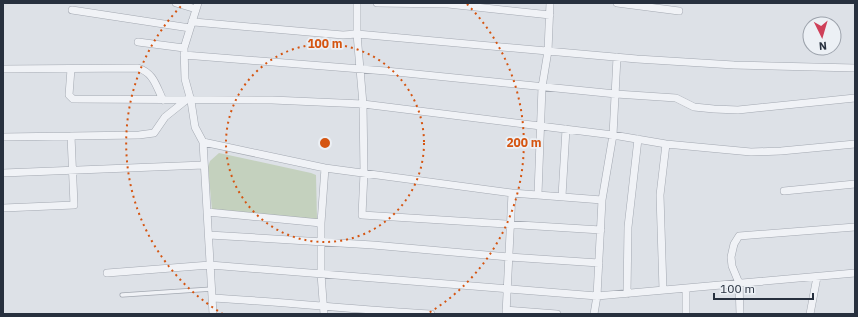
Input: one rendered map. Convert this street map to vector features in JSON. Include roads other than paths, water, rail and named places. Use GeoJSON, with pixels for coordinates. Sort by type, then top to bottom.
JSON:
{"type":"FeatureCollection","features":[{"type":"Feature","properties":{"kind":"street"},"geometry":{"type":"LineString","coordinates":[[176,3],[197,6],[184,52],[185,79],[188,101],[195,127],[203,142],[213,314]]}},
{"type":"Feature","properties":{"kind":"street"},"geometry":{"type":"LineString","coordinates":[[357,3],[357,34],[363,104],[364,173],[362,215],[601,230]]}},
{"type":"Feature","properties":{"kind":"street"},"geometry":{"type":"LineString","coordinates":[[377,3],[448,4],[550,15]]}},
{"type":"Feature","properties":{"kind":"street"},"geometry":{"type":"LineString","coordinates":[[538,194],[542,87],[548,51],[550,3]]}},
{"type":"Feature","properties":{"kind":"street"},"geometry":{"type":"LineString","coordinates":[[617,3],[679,12]]}},
{"type":"Feature","properties":{"kind":"street"},"geometry":{"type":"LineString","coordinates":[[72,10],[191,24],[194,22],[327,34],[357,34],[618,57],[734,65],[855,68]]}},
{"type":"Feature","properties":{"kind":"street"},"geometry":{"type":"LineString","coordinates":[[138,42],[184,52],[616,94],[676,98],[694,107],[738,110],[855,98]]}},
{"type":"Feature","properties":{"kind":"street"},"geometry":{"type":"LineString","coordinates":[[594,314],[597,296],[602,200],[613,134],[618,57]]}},
{"type":"Feature","properties":{"kind":"street"},"geometry":{"type":"LineString","coordinates":[[3,69],[138,68],[151,75],[163,100]]}},
{"type":"Feature","properties":{"kind":"street"},"geometry":{"type":"LineString","coordinates":[[71,69],[69,95],[73,100],[272,100],[363,104],[613,134],[666,144],[751,152],[781,151],[855,144]]}},
{"type":"Feature","properties":{"kind":"street"},"geometry":{"type":"LineString","coordinates":[[3,138],[139,135],[154,133],[165,117],[188,101]]}},
{"type":"Feature","properties":{"kind":"street"},"geometry":{"type":"LineString","coordinates":[[562,196],[566,129]]}},
{"type":"Feature","properties":{"kind":"street"},"geometry":{"type":"LineString","coordinates":[[3,208],[74,205],[71,136]]}},
{"type":"Feature","properties":{"kind":"street"},"geometry":{"type":"LineString","coordinates":[[627,294],[628,227],[638,139]]}},
{"type":"Feature","properties":{"kind":"street"},"geometry":{"type":"LineString","coordinates":[[203,142],[325,168],[512,193],[602,200]]}},
{"type":"Feature","properties":{"kind":"street"},"geometry":{"type":"LineString","coordinates":[[663,290],[660,195],[666,144]]}},
{"type":"Feature","properties":{"kind":"street"},"geometry":{"type":"LineString","coordinates":[[3,173],[204,165]]}},
{"type":"Feature","properties":{"kind":"street"},"geometry":{"type":"LineString","coordinates":[[324,310],[321,274],[321,223],[325,168]]}},
{"type":"Feature","properties":{"kind":"street"},"geometry":{"type":"LineString","coordinates":[[784,191],[855,184]]}},
{"type":"Feature","properties":{"kind":"street"},"geometry":{"type":"LineString","coordinates":[[512,193],[506,312],[557,314]]}},
{"type":"Feature","properties":{"kind":"street"},"geometry":{"type":"LineString","coordinates":[[207,212],[321,223]]}},
{"type":"Feature","properties":{"kind":"street"},"geometry":{"type":"LineString","coordinates":[[740,314],[739,284],[732,266],[731,257],[734,244],[739,236],[855,228]]}},
{"type":"Feature","properties":{"kind":"street"},"geometry":{"type":"LineString","coordinates":[[209,235],[373,245],[599,263]]}},
{"type":"Feature","properties":{"kind":"street"},"geometry":{"type":"LineString","coordinates":[[107,273],[210,265],[597,296],[855,273]]}},
{"type":"Feature","properties":{"kind":"street"},"geometry":{"type":"LineString","coordinates":[[810,314],[818,276]]}},
{"type":"Feature","properties":{"kind":"street"},"geometry":{"type":"LineString","coordinates":[[686,288],[686,314]]}},
{"type":"Feature","properties":{"kind":"street"},"geometry":{"type":"LineString","coordinates":[[212,298],[324,310],[431,314]]}},
{"type":"Feature","properties":{"kind":"lane"},"geometry":{"type":"LineString","coordinates":[[122,296],[212,289]]}}]}
